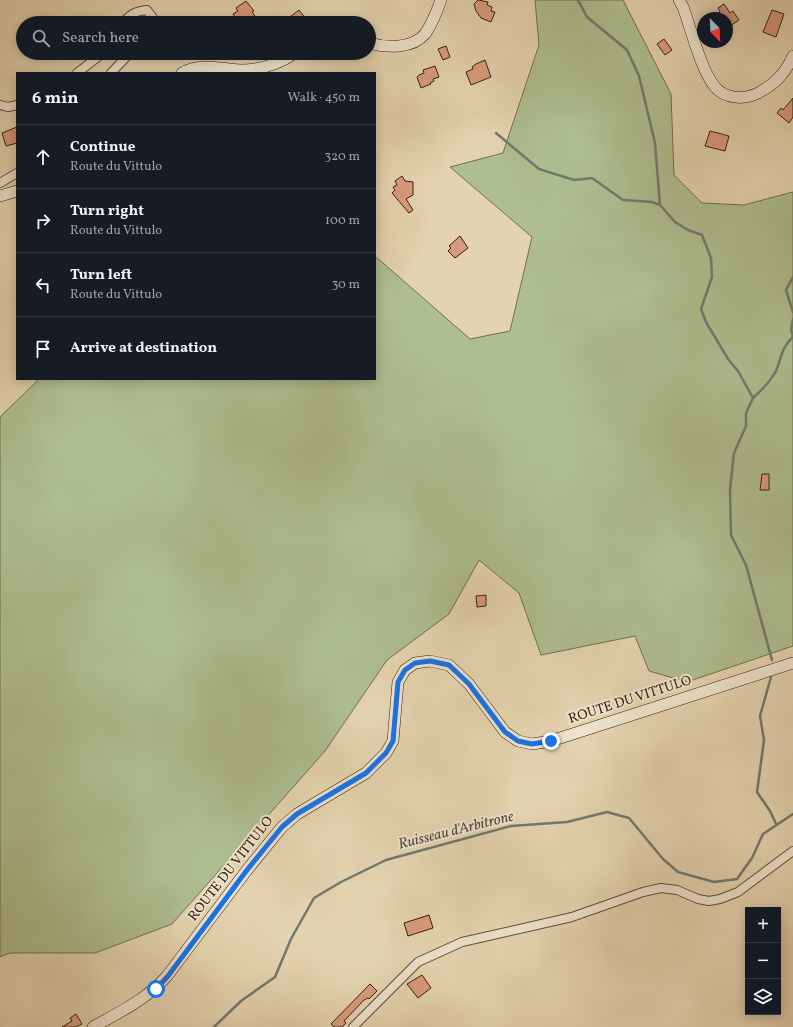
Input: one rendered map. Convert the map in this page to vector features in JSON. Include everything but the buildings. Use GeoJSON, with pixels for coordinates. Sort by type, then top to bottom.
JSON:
{"type":"FeatureCollection","features":[{"type":"Feature","properties":{"kind":"street"},"geometry":{"type":"LineString","coordinates":[[376,44],[404,46],[415,41],[425,34],[441,0]]}},
{"type":"Feature","properties":{"kind":"street"},"geometry":{"type":"LineString","coordinates":[[679,0],[683,7],[706,71],[716,87],[724,94],[738,98],[753,96],[778,81],[793,56]]}},
{"type":"Feature","properties":{"kind":"street"},"geometry":{"type":"LineString","coordinates":[[129,16],[137,11],[147,10],[152,16]]}},
{"type":"Feature","properties":{"kind":"street"},"geometry":{"type":"LineString","coordinates":[[78,72],[94,60]]}},
{"type":"Feature","properties":{"kind":"street"},"geometry":{"type":"LineString","coordinates":[[112,72],[123,60]]}},
{"type":"Feature","properties":{"kind":"street"},"geometry":{"type":"LineString","coordinates":[[184,72],[189,69],[205,66],[253,70],[270,66],[282,60]]}},
{"type":"Feature","properties":{"kind":"street"},"geometry":{"type":"LineString","coordinates":[[0,105],[8,107],[16,105]]}},
{"type":"Feature","properties":{"kind":"street"},"geometry":{"type":"LineString","coordinates":[[0,183],[16,174]]}},
{"type":"Feature","properties":{"kind":"street"},"geometry":{"type":"LineString","coordinates":[[0,196],[16,190]]}},
{"type":"Feature","properties":{"kind":"street","name":"ROUTE DU VITTULO"},"geometry":{"type":"LineString","coordinates":[[93,1027],[139,1001],[156,989],[168,976],[247,870],[282,827],[297,814],[366,773],[386,753],[393,741],[398,682],[405,670],[415,663],[430,661],[449,665],[469,684],[505,732],[518,741],[532,744],[551,741],[793,663]]}},
{"type":"Feature","properties":{"kind":"street"},"geometry":{"type":"LineString","coordinates":[[353,1027],[418,962],[462,942],[572,917],[643,892],[661,888],[677,890],[698,899],[709,901],[720,899],[738,892],[793,851]]}},
{"type":"Feature","properties":{"kind":"green space"},"geometry":{"type":"Polygon","coordinates":[[[535,0],[623,0],[671,94],[674,175],[702,203],[744,205],[793,192],[793,646],[687,682],[649,671],[635,636],[541,655],[519,593],[479,560],[449,614],[387,660],[325,751],[172,924],[95,953],[10,953],[0,957],[0,417],[37,380],[376,380],[376,257],[470,339],[510,331],[532,237],[450,167],[503,153],[539,45],[535,0]]]}},
{"type":"Feature","properties":{"kind":"waterway"},"geometry":{"type":"LineString","coordinates":[[578,0],[587,17],[627,50],[639,76],[655,143],[660,205]]}},
{"type":"Feature","properties":{"kind":"waterway"},"geometry":{"type":"LineString","coordinates":[[496,133],[539,169],[574,180],[592,178],[623,200],[652,202],[660,205],[675,222],[688,230],[702,235],[711,258],[712,277],[701,309],[706,322],[728,359],[738,371],[753,398],[746,413],[746,426],[734,453],[730,489],[731,535],[746,565],[772,660]]}},
{"type":"Feature","properties":{"kind":"waterway"},"geometry":{"type":"LineString","coordinates":[[793,277],[786,290],[793,312]]}},
{"type":"Feature","properties":{"kind":"waterway"},"geometry":{"type":"LineString","coordinates":[[793,319],[791,330],[793,336]]}},
{"type":"Feature","properties":{"kind":"waterway"},"geometry":{"type":"LineString","coordinates":[[753,398],[766,386],[774,375],[784,349],[793,337]]}},
{"type":"Feature","properties":{"kind":"waterway"},"geometry":{"type":"LineString","coordinates":[[771,677],[760,716],[764,740],[757,792],[770,811],[776,824]]}},
{"type":"Feature","properties":{"kind":"waterway","name":"Ruisseau d'Arbitrone"},"geometry":{"type":"LineString","coordinates":[[214,1027],[241,1001],[275,977],[291,939],[314,898],[341,882],[386,860],[511,826],[567,822],[607,812],[629,818],[663,859],[678,872],[714,882],[737,879],[752,858],[763,834],[793,814]]}},
{"type":"Feature","properties":{"kind":"route"},"geometry":{"type":"LineString","coordinates":[[156,989],[168,976],[247,870],[282,827],[297,814],[366,773],[386,753],[393,741],[395,700],[398,682],[405,670],[415,663],[430,661],[449,665],[469,684],[505,732],[518,741],[532,744],[551,741]]}}]}
